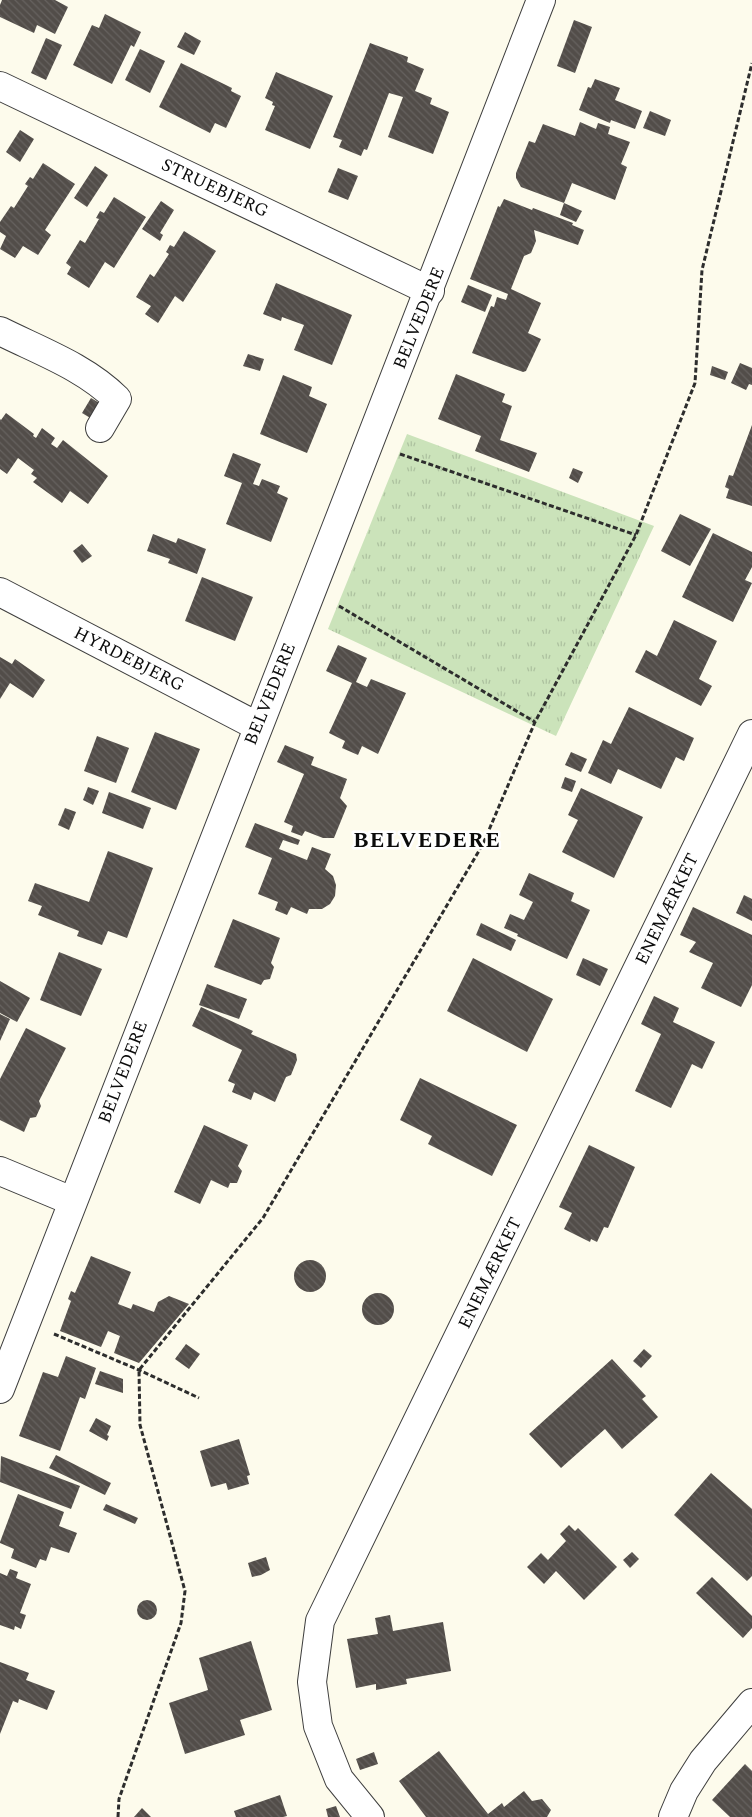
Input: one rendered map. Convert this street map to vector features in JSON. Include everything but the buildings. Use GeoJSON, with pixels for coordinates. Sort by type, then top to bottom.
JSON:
{"type":"FeatureCollection","features":[{"type":"Feature","properties":{"kind":"street","name":"BELVEDERE"},"geometry":{"type":"LineString","coordinates":[[0,1389],[257,726],[430,291],[541,0]]}},
{"type":"Feature","properties":{"kind":"street","name":"STRUEBJERG"},"geometry":{"type":"LineString","coordinates":[[0,86],[430,291]]}},
{"type":"Feature","properties":{"kind":"street"},"geometry":{"type":"LineString","coordinates":[[0,331],[79,370],[104,387],[116,399],[100,428]]}},
{"type":"Feature","properties":{"kind":"street","name":"HYRDEBJERG"},"geometry":{"type":"LineString","coordinates":[[0,592],[257,726]]}},
{"type":"Feature","properties":{"kind":"street","name":"ENEMÆRKET"},"geometry":{"type":"LineString","coordinates":[[370,1817],[339,1779],[318,1726],[312,1682],[320,1622],[752,734]]}},
{"type":"Feature","properties":{"kind":"street"},"geometry":{"type":"LineString","coordinates":[[0,1171],[72,1201]]}},
{"type":"Feature","properties":{"kind":"street"},"geometry":{"type":"LineString","coordinates":[[673,1817],[684,1791],[703,1761],[752,1703]]}},
{"type":"Feature","properties":{"kind":"path"},"geometry":{"type":"LineString","coordinates":[[118,1817],[120,1799],[181,1623],[185,1590],[140,1425],[139,1370],[263,1218],[483,844],[535,722],[636,535],[695,383],[702,270],[752,62]]}},
{"type":"Feature","properties":{"kind":"path"},"geometry":{"type":"LineString","coordinates":[[369,443],[636,535]]}},
{"type":"Feature","properties":{"kind":"path"},"geometry":{"type":"LineString","coordinates":[[312,590],[535,722]]}},
{"type":"Feature","properties":{"kind":"path"},"geometry":{"type":"LineString","coordinates":[[26,1322],[200,1398]]}},
{"type":"Feature","properties":{"kind":"green space"},"geometry":{"type":"Polygon","coordinates":[[[407,434],[654,526],[556,736],[328,629],[407,434]]]}},
{"type":"Feature","properties":{"kind":"district","name":"BELVEDERE"},"geometry":{"type":"Point","coordinates":[427,840]}}]}
